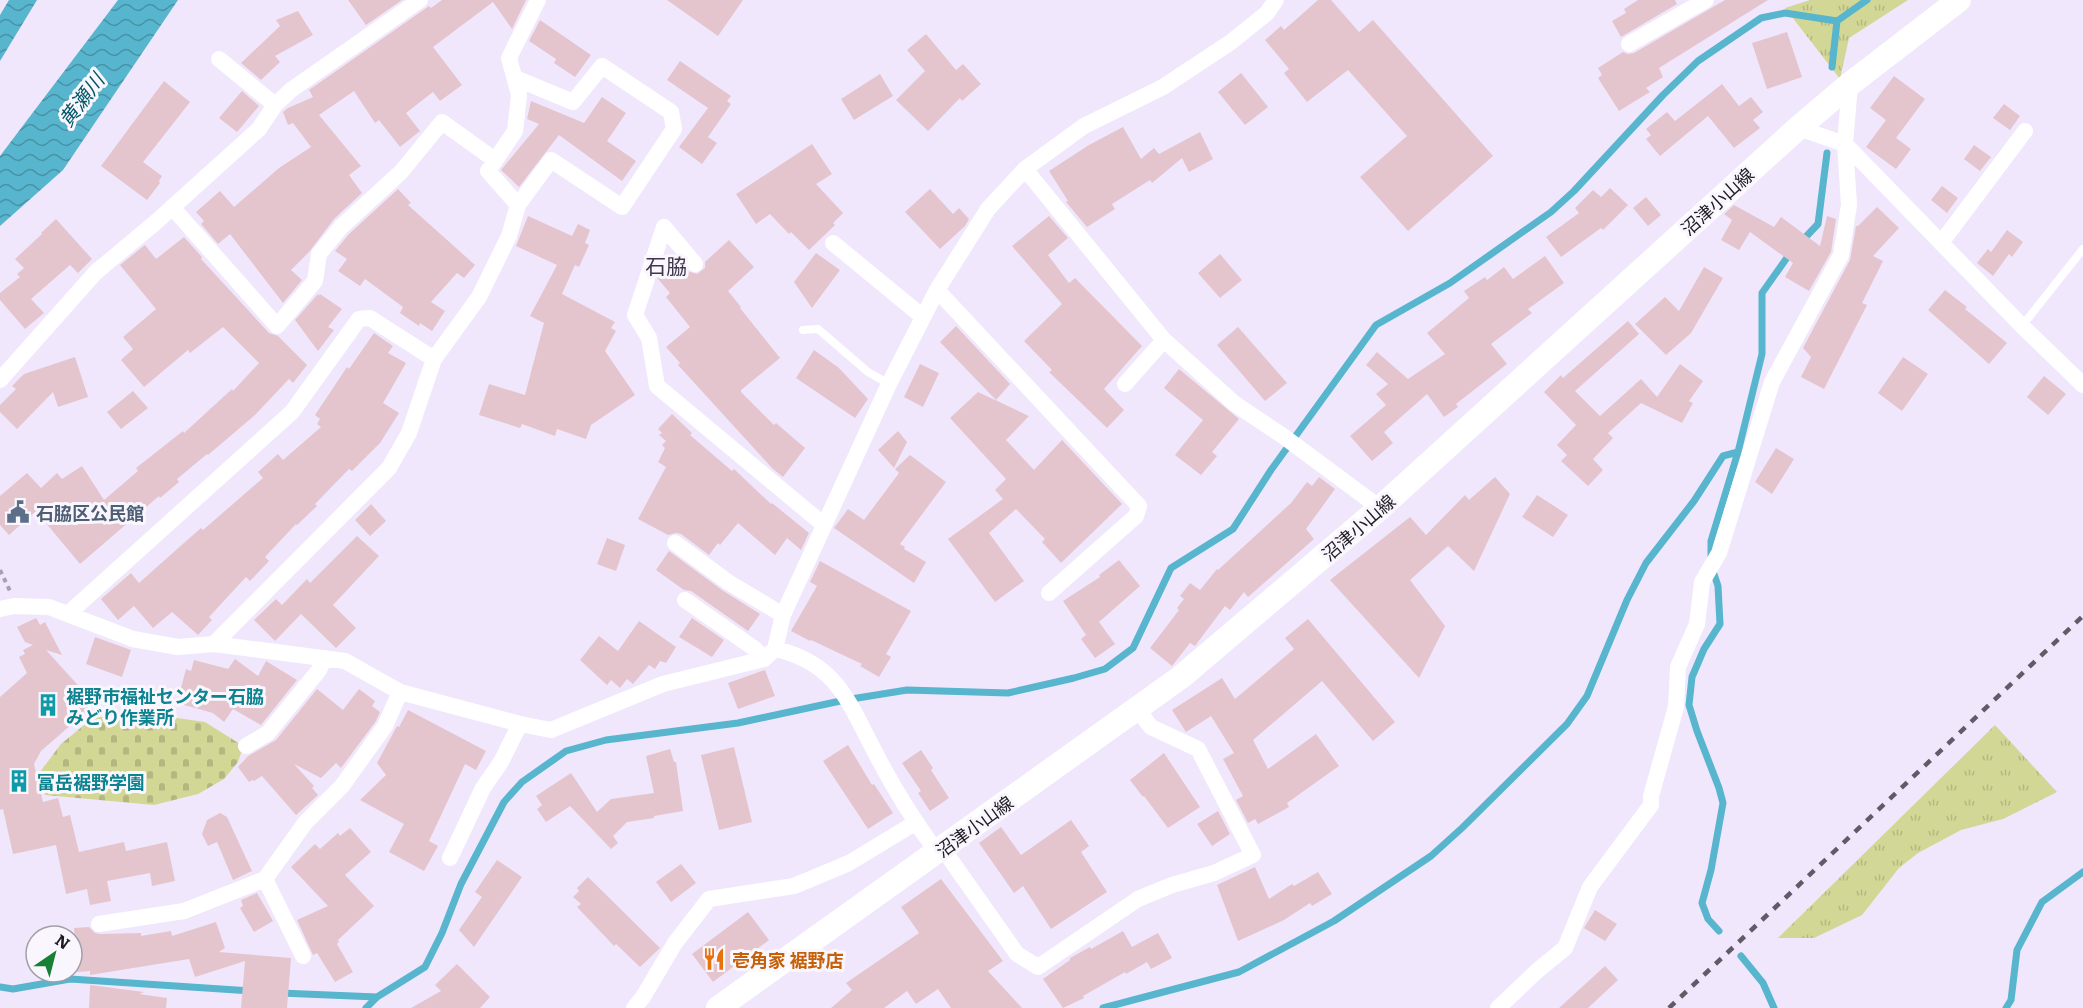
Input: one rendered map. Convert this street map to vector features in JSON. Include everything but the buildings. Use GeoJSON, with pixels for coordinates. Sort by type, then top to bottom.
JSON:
{"type":"FeatureCollection","features":[{"type":"Feature","properties":{"kind":"main road","name":"沼津小山線"},"geometry":{"type":"LineString","coordinates":[[718,1008],[1181,677],[1380,508],[1798,128],[1850,84],[1959,0]]}},
{"type":"Feature","properties":{"kind":"street"},"geometry":{"type":"LineString","coordinates":[[0,380],[96,272],[259,129],[276,105],[291,90],[420,0]]}},
{"type":"Feature","properties":{"kind":"street"},"geometry":{"type":"LineString","coordinates":[[518,205],[488,171],[515,131],[519,95],[509,58],[538,0]]}},
{"type":"Feature","properties":{"kind":"street"},"geometry":{"type":"LineString","coordinates":[[770,654],[783,615],[889,384],[937,290],[988,209],[1025,169],[1084,126],[1163,87],[1231,42],[1267,13],[1276,0]]}},
{"type":"Feature","properties":{"kind":"street"},"geometry":{"type":"LineString","coordinates":[[1629,44],[1706,0]]}},
{"type":"Feature","properties":{"kind":"street"},"geometry":{"type":"LineString","coordinates":[[219,59],[276,105]]}},
{"type":"Feature","properties":{"kind":"street"},"geometry":{"type":"LineString","coordinates":[[214,644],[389,468],[409,433],[434,359],[479,297],[509,236],[518,205],[551,160],[622,207],[674,129],[671,112],[602,66],[573,102],[515,78]]}},
{"type":"Feature","properties":{"kind":"street"},"geometry":{"type":"LineString","coordinates":[[1498,1008],[1564,948],[1590,887],[1651,805],[1651,796],[1676,707],[1678,668],[1697,624],[1702,582],[1717,556],[1772,382],[1841,255],[1849,205],[1845,144],[1850,84]]}},
{"type":"Feature","properties":{"kind":"street"},"geometry":{"type":"LineString","coordinates":[[172,207],[277,326],[315,281],[319,254],[341,227],[401,172],[442,122],[495,160]]}},
{"type":"Feature","properties":{"kind":"street"},"geometry":{"type":"LineString","coordinates":[[1798,128],[1845,144],[2022,326],[2083,385]]}},
{"type":"Feature","properties":{"kind":"street"},"geometry":{"type":"LineString","coordinates":[[1941,243],[2025,131]]}},
{"type":"Feature","properties":{"kind":"street"},"geometry":{"type":"LineString","coordinates":[[1025,169],[1164,340],[1235,404],[1283,436],[1380,508]]}},
{"type":"Feature","properties":{"kind":"street"},"geometry":{"type":"LineString","coordinates":[[695,264],[664,227],[635,315],[649,338],[657,386],[824,525]]}},
{"type":"Feature","properties":{"kind":"street"},"geometry":{"type":"LineString","coordinates":[[833,243],[923,317]]}},
{"type":"Feature","properties":{"kind":"street"},"geometry":{"type":"LineString","coordinates":[[937,290],[1139,506],[1136,516],[1048,593]]}},
{"type":"Feature","properties":{"kind":"street"},"geometry":{"type":"LineString","coordinates":[[69,614],[292,412],[359,319],[370,318],[434,359]]}},
{"type":"Feature","properties":{"kind":"street"},"geometry":{"type":"LineString","coordinates":[[1125,384],[1164,340]]}},
{"type":"Feature","properties":{"kind":"street"},"geometry":{"type":"LineString","coordinates":[[675,543],[728,582],[783,615]]}},
{"type":"Feature","properties":{"kind":"street"},"geometry":{"type":"LineString","coordinates":[[685,600],[755,649],[770,654]]}},
{"type":"Feature","properties":{"kind":"street"},"geometry":{"type":"LineString","coordinates":[[0,609],[8,606],[30,605],[49,607],[133,639],[178,647],[214,644],[345,661],[400,692],[551,730],[663,684],[770,654],[791,653],[832,679],[844,693],[915,823],[940,850],[1017,954],[1038,967],[1138,899],[1172,885],[1214,873],[1254,855],[1198,749],[1151,727],[1137,709]]}},
{"type":"Feature","properties":{"kind":"street"},"geometry":{"type":"LineString","coordinates":[[246,746],[268,733],[319,670],[325,658]]}},
{"type":"Feature","properties":{"kind":"street"},"geometry":{"type":"LineString","coordinates":[[99,924],[184,911],[265,879],[306,823],[342,786],[385,726],[400,692]]}},
{"type":"Feature","properties":{"kind":"street"},"geometry":{"type":"LineString","coordinates":[[450,858],[483,788],[501,762],[520,724]]}},
{"type":"Feature","properties":{"kind":"street"},"geometry":{"type":"LineString","coordinates":[[634,1008],[675,943],[709,899],[794,886],[849,863],[915,823]]}},
{"type":"Feature","properties":{"kind":"street"},"geometry":{"type":"LineString","coordinates":[[265,879],[303,956]]}},
{"type":"Feature","properties":{"kind":"lane"},"geometry":{"type":"LineString","coordinates":[[2022,326],[2083,249]]}},
{"type":"Feature","properties":{"kind":"lane"},"geometry":{"type":"LineString","coordinates":[[803,330],[818,329],[868,372],[889,384]]}},
{"type":"Feature","properties":{"kind":"green space"},"geometry":{"type":"Polygon","coordinates":[[[1810,0],[1908,0],[1849,38],[1840,79],[1785,8],[1810,0]]]}},
{"type":"Feature","properties":{"kind":"green space"},"geometry":{"type":"Polygon","coordinates":[[[94,717],[170,717],[205,722],[240,744],[242,750],[238,762],[224,779],[198,794],[154,805],[45,795],[40,772],[61,744],[94,717]]]}},
{"type":"Feature","properties":{"kind":"green space"},"geometry":{"type":"Polygon","coordinates":[[[1995,725],[2057,792],[2003,819],[1961,830],[1918,853],[1899,868],[1862,915],[1814,938],[1778,938],[1995,725]]]}},
{"type":"Feature","properties":{"kind":"water"},"geometry":{"type":"Polygon","coordinates":[[[9,0],[37,0],[0,61],[0,15],[9,0]]]}},
{"type":"Feature","properties":{"kind":"water","name":"黄瀬川"},"geometry":{"type":"Polygon","coordinates":[[[118,0],[178,0],[63,170],[0,226],[0,156],[118,0]]]}},
{"type":"Feature","properties":{"kind":"waterway"},"geometry":{"type":"LineString","coordinates":[[280,993],[377,997],[425,967],[442,933],[461,884],[504,802],[522,782],[566,751],[606,740],[738,723],[845,700],[907,690],[1008,693],[1105,669],[1133,648],[1171,568],[1233,529],[1271,470],[1376,325],[1450,283],[1551,212],[1574,191],[1663,95],[1698,61],[1761,18],[1785,13],[1837,21],[1867,0]]}},
{"type":"Feature","properties":{"kind":"waterway"},"geometry":{"type":"LineString","coordinates":[[1832,67],[1837,21]]}},
{"type":"Feature","properties":{"kind":"waterway"},"geometry":{"type":"LineString","coordinates":[[1801,242],[1818,224],[1827,153]]}},
{"type":"Feature","properties":{"kind":"waterway"},"geometry":{"type":"LineString","coordinates":[[1103,1008],[1239,972],[1334,921],[1431,856],[1567,724],[1587,696],[1627,600],[1646,563],[1694,501],[1723,456],[1738,452],[1762,354],[1762,293],[1791,252]]}},
{"type":"Feature","properties":{"kind":"waterway"},"geometry":{"type":"LineString","coordinates":[[1711,557],[1711,541],[1738,452]]}},
{"type":"Feature","properties":{"kind":"waterway"},"geometry":{"type":"LineString","coordinates":[[1712,568],[1718,586],[1720,624],[1704,649],[1692,677],[1689,705],[1723,803],[1711,870],[1702,903],[1708,919],[1719,931]]}},
{"type":"Feature","properties":{"kind":"waterway"},"geometry":{"type":"LineString","coordinates":[[2006,1008],[2011,1000],[2017,950],[2042,902],[2083,872]]}},
{"type":"Feature","properties":{"kind":"waterway"},"geometry":{"type":"LineString","coordinates":[[1741,956],[1763,983],[1774,1008]]}},
{"type":"Feature","properties":{"kind":"waterway"},"geometry":{"type":"LineString","coordinates":[[0,987],[13,989],[70,979],[251,991]]}},
{"type":"Feature","properties":{"kind":"waterway"},"geometry":{"type":"LineString","coordinates":[[366,1008],[377,997]]}},
{"type":"Feature","properties":{"kind":"railway"},"geometry":{"type":"LineString","coordinates":[[1669,1008],[2083,616]]}},
{"type":"Feature","properties":{"kind":"place","name":"石脇区公民館"},"geometry":{"type":"Point","coordinates":[18,512]}},
{"type":"Feature","properties":{"kind":"place","name":"裾野市福祉センター石脇 みどり作業所"},"geometry":{"type":"Point","coordinates":[48,705]}},
{"type":"Feature","properties":{"kind":"place","name":"富岳裾野学園"},"geometry":{"type":"Point","coordinates":[19,781]}},
{"type":"Feature","properties":{"kind":"place","name":"壱角家 裾野店"},"geometry":{"type":"Point","coordinates":[714,959]}},
{"type":"Feature","properties":{"kind":"district","name":"石脇"},"geometry":{"type":"Point","coordinates":[666,264]}}]}
